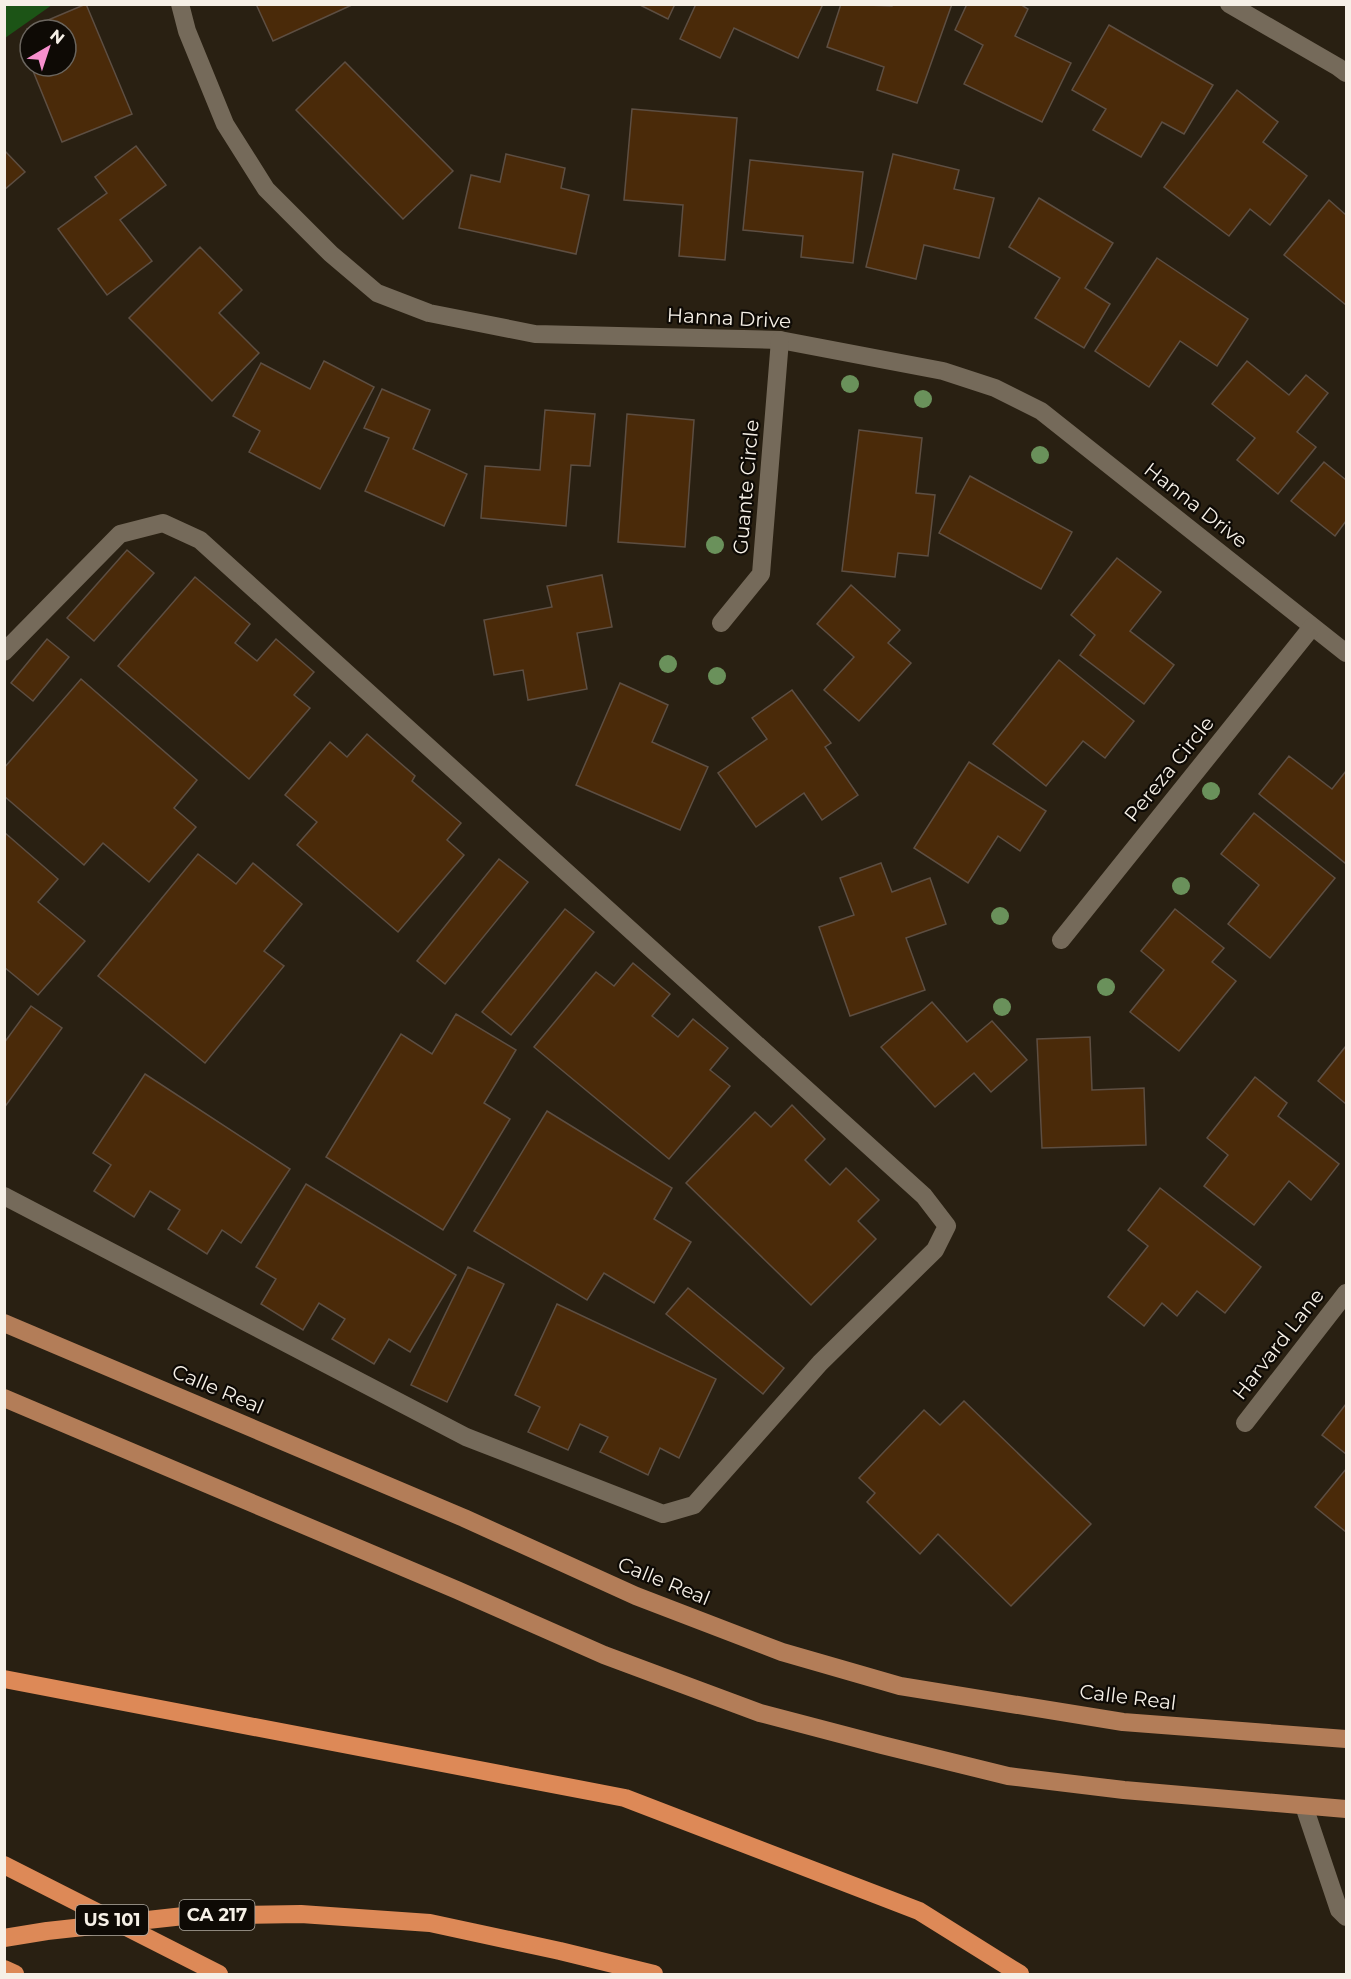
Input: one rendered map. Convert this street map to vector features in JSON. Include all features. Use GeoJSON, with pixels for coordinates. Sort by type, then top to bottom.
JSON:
{"type":"FeatureCollection","features":[{"type":"Feature","properties":{"kind":"highway"},"geometry":{"type":"LineString","coordinates":[[4,1679],[626,1798],[919,1911],[1020,1974]]}},
{"type":"Feature","properties":{"kind":"highway","name":"US 101"},"geometry":{"type":"LineString","coordinates":[[4,1865],[219,1974]]}},
{"type":"Feature","properties":{"kind":"highway","name":"CA 217"},"geometry":{"type":"LineString","coordinates":[[4,1938],[184,1916],[301,1914],[430,1923],[654,1974]]}},
{"type":"Feature","properties":{"kind":"highway"},"geometry":{"type":"LineString","coordinates":[[4,1969],[15,1974]]}},
{"type":"Feature","properties":{"kind":"main road","name":"Calle Real"},"geometry":{"type":"LineString","coordinates":[[4,1323],[464,1518],[636,1596],[782,1652],[900,1686],[1123,1722],[1347,1739]]}},
{"type":"Feature","properties":{"kind":"main road"},"geometry":{"type":"LineString","coordinates":[[4,1398],[435,1580],[603,1655],[760,1713],[1008,1776],[1124,1790],[1347,1809]]}},
{"type":"Feature","properties":{"kind":"street","name":"Hanna Drive"},"geometry":{"type":"LineString","coordinates":[[180,4],[187,31],[225,124],[266,189],[331,254],[377,293],[429,313],[535,334],[780,340],[943,371],[995,387],[1041,411],[1347,653]]}},
{"type":"Feature","properties":{"kind":"street"},"geometry":{"type":"LineString","coordinates":[[1229,4],[1347,73]]}},
{"type":"Feature","properties":{"kind":"street","name":"Guante Circle"},"geometry":{"type":"LineString","coordinates":[[721,623],[761,574],[780,340]]}},
{"type":"Feature","properties":{"kind":"street"},"geometry":{"type":"LineString","coordinates":[[4,652],[120,534],[163,523],[200,540],[924,1196],[946,1226],[935,1250],[820,1363],[694,1505],[663,1514],[466,1437],[4,1196]]}},
{"type":"Feature","properties":{"kind":"street","name":"Pereza Circle"},"geometry":{"type":"LineString","coordinates":[[1061,940],[1312,627]]}},
{"type":"Feature","properties":{"kind":"street","name":"Harvard Lane"},"geometry":{"type":"LineString","coordinates":[[1245,1423],[1347,1293]]}},
{"type":"Feature","properties":{"kind":"street"},"geometry":{"type":"LineString","coordinates":[[1304,1806],[1339,1910],[1347,1917]]}},
{"type":"Feature","properties":{"kind":"green space"},"geometry":{"type":"Polygon","coordinates":[[[5,4],[52,4],[33,18],[18,18],[18,29],[5,38],[5,4]]]}},
{"type":"Feature","properties":{"kind":"building"},"geometry":{"type":"Polygon","coordinates":[[[86,4],[132,114],[62,142],[36,78],[78,78],[78,18],[53,18],[86,4]]]}},
{"type":"Feature","properties":{"kind":"building"},"geometry":{"type":"Polygon","coordinates":[[[256,4],[354,4],[273,41],[256,4]]]}},
{"type":"Feature","properties":{"kind":"building"},"geometry":{"type":"Polygon","coordinates":[[[638,4],[675,4],[668,19],[638,4]]]}},
{"type":"Feature","properties":{"kind":"building"},"geometry":{"type":"Polygon","coordinates":[[[696,4],[823,4],[798,58],[734,28],[720,58],[680,39],[696,4]]]}},
{"type":"Feature","properties":{"kind":"building"},"geometry":{"type":"Polygon","coordinates":[[[841,4],[892,6],[893,4],[952,4],[917,103],[877,90],[884,67],[827,47],[841,4]]]}},
{"type":"Feature","properties":{"kind":"building"},"geometry":{"type":"Polygon","coordinates":[[[967,4],[1020,4],[1028,9],[1015,36],[1071,63],[1042,122],[964,84],[983,45],[955,30],[967,4]]]}},
{"type":"Feature","properties":{"kind":"building"},"geometry":{"type":"Polygon","coordinates":[[[1109,25],[1213,85],[1184,134],[1162,122],[1141,157],[1093,130],[1106,109],[1072,90],[1109,25]]]}},
{"type":"Feature","properties":{"kind":"building"},"geometry":{"type":"Polygon","coordinates":[[[345,62],[453,171],[403,219],[296,110],[345,62]]]}},
{"type":"Feature","properties":{"kind":"building"},"geometry":{"type":"Polygon","coordinates":[[[1237,90],[1278,122],[1263,142],[1307,176],[1270,225],[1250,209],[1229,236],[1164,187],[1237,90]]]}},
{"type":"Feature","properties":{"kind":"building"},"geometry":{"type":"Polygon","coordinates":[[[632,109],[737,118],[725,260],[679,256],[683,205],[624,200],[632,109]]]}},
{"type":"Feature","properties":{"kind":"building"},"geometry":{"type":"Polygon","coordinates":[[[136,146],[166,185],[120,220],[152,261],[107,295],[58,229],[107,193],[95,177],[136,146]]]}},
{"type":"Feature","properties":{"kind":"building"},"geometry":{"type":"Polygon","coordinates":[[[4,150],[25,172],[4,190],[4,150]]]}},
{"type":"Feature","properties":{"kind":"building"},"geometry":{"type":"Polygon","coordinates":[[[506,154],[565,168],[561,188],[589,195],[576,254],[459,228],[471,175],[500,182],[506,154]]]}},
{"type":"Feature","properties":{"kind":"building"},"geometry":{"type":"Polygon","coordinates":[[[893,154],[959,170],[954,189],[994,198],[979,258],[924,245],[916,279],[866,267],[893,154]]]}},
{"type":"Feature","properties":{"kind":"building"},"geometry":{"type":"Polygon","coordinates":[[[750,160],[863,172],[853,263],[801,257],[803,236],[743,230],[750,160]]]}},
{"type":"Feature","properties":{"kind":"building"},"geometry":{"type":"Polygon","coordinates":[[[1039,198],[1113,243],[1085,288],[1110,304],[1084,348],[1035,318],[1060,278],[1009,247],[1039,198]]]}},
{"type":"Feature","properties":{"kind":"building"},"geometry":{"type":"Polygon","coordinates":[[[1329,200],[1346,215],[1346,305],[1284,255],[1329,200]]]}},
{"type":"Feature","properties":{"kind":"building"},"geometry":{"type":"Polygon","coordinates":[[[200,247],[242,290],[219,313],[259,353],[212,401],[129,318],[200,247]]]}},
{"type":"Feature","properties":{"kind":"building"},"geometry":{"type":"Polygon","coordinates":[[[1157,258],[1248,319],[1217,366],[1180,341],[1149,387],[1095,351],[1157,258]]]}},
{"type":"Feature","properties":{"kind":"building"},"geometry":{"type":"Polygon","coordinates":[[[324,361],[374,387],[320,489],[249,452],[260,431],[233,416],[261,363],[310,389],[324,361]]]}},
{"type":"Feature","properties":{"kind":"building"},"geometry":{"type":"Polygon","coordinates":[[[1247,361],[1289,395],[1306,375],[1328,393],[1297,432],[1316,447],[1278,494],[1237,460],[1255,438],[1212,404],[1247,361]]]}},
{"type":"Feature","properties":{"kind":"building"},"geometry":{"type":"Polygon","coordinates":[[[382,389],[430,410],[413,449],[467,474],[444,526],[365,491],[389,438],[364,428],[382,389]]]}},
{"type":"Feature","properties":{"kind":"building"},"geometry":{"type":"Polygon","coordinates":[[[545,410],[595,414],[590,466],[571,465],[566,526],[481,518],[485,466],[540,470],[545,410]]]}},
{"type":"Feature","properties":{"kind":"building"},"geometry":{"type":"Polygon","coordinates":[[[627,414],[694,420],[685,547],[618,542],[627,414]]]}},
{"type":"Feature","properties":{"kind":"building"},"geometry":{"type":"Polygon","coordinates":[[[859,430],[922,438],[916,493],[935,495],[928,556],[898,553],[895,577],[842,571],[859,430]]]}},
{"type":"Feature","properties":{"kind":"building"},"geometry":{"type":"Polygon","coordinates":[[[1324,462],[1346,480],[1346,521],[1335,536],[1291,501],[1324,462]]]}},
{"type":"Feature","properties":{"kind":"building"},"geometry":{"type":"Polygon","coordinates":[[[970,476],[1072,532],[1041,589],[939,533],[970,476]]]}},
{"type":"Feature","properties":{"kind":"building"},"geometry":{"type":"Polygon","coordinates":[[[127,550],[154,573],[94,641],[67,618],[127,550]]]}},
{"type":"Feature","properties":{"kind":"building"},"geometry":{"type":"Polygon","coordinates":[[[1117,558],[1161,592],[1130,631],[1174,665],[1144,704],[1080,655],[1095,635],[1071,615],[1117,558]]]}},
{"type":"Feature","properties":{"kind":"building"},"geometry":{"type":"Polygon","coordinates":[[[602,575],[612,627],[577,633],[587,689],[528,700],[523,670],[494,675],[484,620],[552,607],[547,586],[602,575]]]}},
{"type":"Feature","properties":{"kind":"building"},"geometry":{"type":"Polygon","coordinates":[[[195,577],[250,624],[235,643],[257,661],[276,639],[314,672],[294,695],[310,708],[249,779],[118,666],[195,577]]]}},
{"type":"Feature","properties":{"kind":"building"},"geometry":{"type":"Polygon","coordinates":[[[851,585],[900,630],[888,643],[911,663],[859,721],[824,690],[854,657],[817,624],[851,585]]]}},
{"type":"Feature","properties":{"kind":"building"},"geometry":{"type":"Polygon","coordinates":[[[47,639],[69,657],[33,701],[11,683],[47,639]]]}},
{"type":"Feature","properties":{"kind":"building"},"geometry":{"type":"Polygon","coordinates":[[[1059,660],[1134,721],[1105,758],[1083,741],[1046,786],[993,744],[1059,660]]]}},
{"type":"Feature","properties":{"kind":"building"},"geometry":{"type":"Polygon","coordinates":[[[81,679],[197,780],[174,808],[196,827],[149,882],[103,843],[84,865],[4,796],[4,768],[81,679]]]}},
{"type":"Feature","properties":{"kind":"building"},"geometry":{"type":"Polygon","coordinates":[[[620,683],[668,705],[652,742],[708,767],[680,830],[576,785],[620,683]]]}},
{"type":"Feature","properties":{"kind":"building"},"geometry":{"type":"Polygon","coordinates":[[[792,690],[831,743],[825,747],[858,795],[822,820],[804,793],[756,827],[718,773],[767,739],[752,718],[792,690]]]}},
{"type":"Feature","properties":{"kind":"building"},"geometry":{"type":"Polygon","coordinates":[[[367,734],[415,776],[412,781],[461,823],[447,840],[464,855],[398,932],[297,845],[317,822],[285,795],[330,742],[347,757],[367,734]]]}},
{"type":"Feature","properties":{"kind":"building"},"geometry":{"type":"Polygon","coordinates":[[[1289,756],[1332,789],[1346,771],[1345,863],[1259,794],[1289,756]]]}},
{"type":"Feature","properties":{"kind":"building"},"geometry":{"type":"Polygon","coordinates":[[[969,762],[1046,811],[1020,851],[998,836],[968,883],[914,848],[969,762]]]}},
{"type":"Feature","properties":{"kind":"building"},"geometry":{"type":"Polygon","coordinates":[[[1254,813],[1335,878],[1270,958],[1228,924],[1259,885],[1221,854],[1254,813]]]}},
{"type":"Feature","properties":{"kind":"building"},"geometry":{"type":"Polygon","coordinates":[[[4,832],[58,879],[38,902],[85,941],[38,995],[4,967],[4,832]]]}},
{"type":"Feature","properties":{"kind":"building"},"geometry":{"type":"Polygon","coordinates":[[[198,854],[236,884],[253,863],[302,904],[264,951],[284,966],[205,1063],[98,976],[198,854]]]}},
{"type":"Feature","properties":{"kind":"building"},"geometry":{"type":"Polygon","coordinates":[[[499,859],[528,882],[445,984],[417,961],[499,859]]]}},
{"type":"Feature","properties":{"kind":"building"},"geometry":{"type":"Polygon","coordinates":[[[881,863],[892,892],[930,878],[946,924],[906,938],[925,990],[850,1016],[819,927],[854,915],[840,878],[881,863]]]}},
{"type":"Feature","properties":{"kind":"building"},"geometry":{"type":"Polygon","coordinates":[[[565,909],[594,932],[511,1035],[482,1012],[565,909]]]}},
{"type":"Feature","properties":{"kind":"building"},"geometry":{"type":"Polygon","coordinates":[[[1175,909],[1224,948],[1212,962],[1236,981],[1179,1051],[1130,1012],[1164,970],[1141,951],[1175,909]]]}},
{"type":"Feature","properties":{"kind":"building"},"geometry":{"type":"Polygon","coordinates":[[[633,963],[670,994],[652,1016],[678,1037],[693,1019],[728,1048],[710,1070],[730,1086],[669,1159],[534,1047],[596,972],[614,986],[633,963]]]}},
{"type":"Feature","properties":{"kind":"building"},"geometry":{"type":"Polygon","coordinates":[[[932,1002],[967,1042],[992,1021],[1027,1060],[991,1092],[974,1073],[935,1107],[881,1047],[932,1002]]]}},
{"type":"Feature","properties":{"kind":"building"},"geometry":{"type":"Polygon","coordinates":[[[31,1006],[62,1028],[4,1108],[4,1043],[31,1006]]]}},
{"type":"Feature","properties":{"kind":"building"},"geometry":{"type":"Polygon","coordinates":[[[456,1014],[516,1050],[484,1103],[510,1119],[443,1230],[326,1157],[401,1034],[432,1054],[456,1014]]]}},
{"type":"Feature","properties":{"kind":"building"},"geometry":{"type":"Polygon","coordinates":[[[1090,1037],[1092,1090],[1144,1088],[1146,1145],[1042,1148],[1037,1039],[1090,1037]]]}},
{"type":"Feature","properties":{"kind":"building"},"geometry":{"type":"Polygon","coordinates":[[[1346,1046],[1346,1104],[1318,1081],[1346,1046]]]}},
{"type":"Feature","properties":{"kind":"building"},"geometry":{"type":"Polygon","coordinates":[[[145,1074],[290,1169],[241,1243],[222,1230],[207,1254],[168,1229],[180,1210],[150,1191],[134,1217],[94,1191],[111,1165],[93,1153],[145,1074]]]}},
{"type":"Feature","properties":{"kind":"building"},"geometry":{"type":"Polygon","coordinates":[[[1255,1077],[1287,1103],[1278,1116],[1339,1164],[1311,1200],[1289,1181],[1254,1225],[1204,1186],[1228,1155],[1207,1138],[1255,1077]]]}},
{"type":"Feature","properties":{"kind":"building"},"geometry":{"type":"Polygon","coordinates":[[[792,1105],[825,1139],[805,1160],[830,1185],[846,1168],[879,1200],[858,1221],[876,1239],[811,1305],[686,1183],[755,1112],[771,1127],[792,1105]]]}},
{"type":"Feature","properties":{"kind":"building"},"geometry":{"type":"Polygon","coordinates":[[[547,1111],[672,1188],[654,1219],[691,1242],[654,1303],[604,1273],[587,1300],[474,1231],[547,1111]]]}},
{"type":"Feature","properties":{"kind":"building"},"geometry":{"type":"Polygon","coordinates":[[[306,1184],[456,1275],[410,1352],[389,1339],[374,1364],[332,1339],[345,1319],[319,1303],[303,1330],[261,1304],[276,1279],[256,1267],[306,1184]]]}},
{"type":"Feature","properties":{"kind":"building"},"geometry":{"type":"Polygon","coordinates":[[[1160,1188],[1261,1267],[1225,1313],[1197,1291],[1177,1316],[1162,1303],[1144,1326],[1108,1297],[1148,1246],[1128,1230],[1160,1188]]]}},
{"type":"Feature","properties":{"kind":"building"},"geometry":{"type":"Polygon","coordinates":[[[468,1267],[504,1284],[447,1402],[411,1385],[468,1267]]]}},
{"type":"Feature","properties":{"kind":"building"},"geometry":{"type":"Polygon","coordinates":[[[688,1288],[784,1368],[763,1394],[666,1314],[688,1288]]]}},
{"type":"Feature","properties":{"kind":"building"},"geometry":{"type":"Polygon","coordinates":[[[557,1304],[716,1379],[679,1458],[660,1448],[648,1475],[600,1452],[608,1437],[580,1424],[568,1450],[528,1432],[540,1407],[515,1395],[557,1304]]]}},
{"type":"Feature","properties":{"kind":"building"},"geometry":{"type":"Polygon","coordinates":[[[964,1401],[1091,1524],[1011,1606],[938,1534],[920,1554],[867,1502],[875,1493],[859,1478],[924,1410],[940,1425],[964,1401]]]}},
{"type":"Feature","properties":{"kind":"building"},"geometry":{"type":"Polygon","coordinates":[[[1346,1404],[1346,1454],[1322,1435],[1346,1404]]]}},
{"type":"Feature","properties":{"kind":"building"},"geometry":{"type":"Polygon","coordinates":[[[1346,1469],[1346,1532],[1315,1507],[1346,1469]]]}}]}
